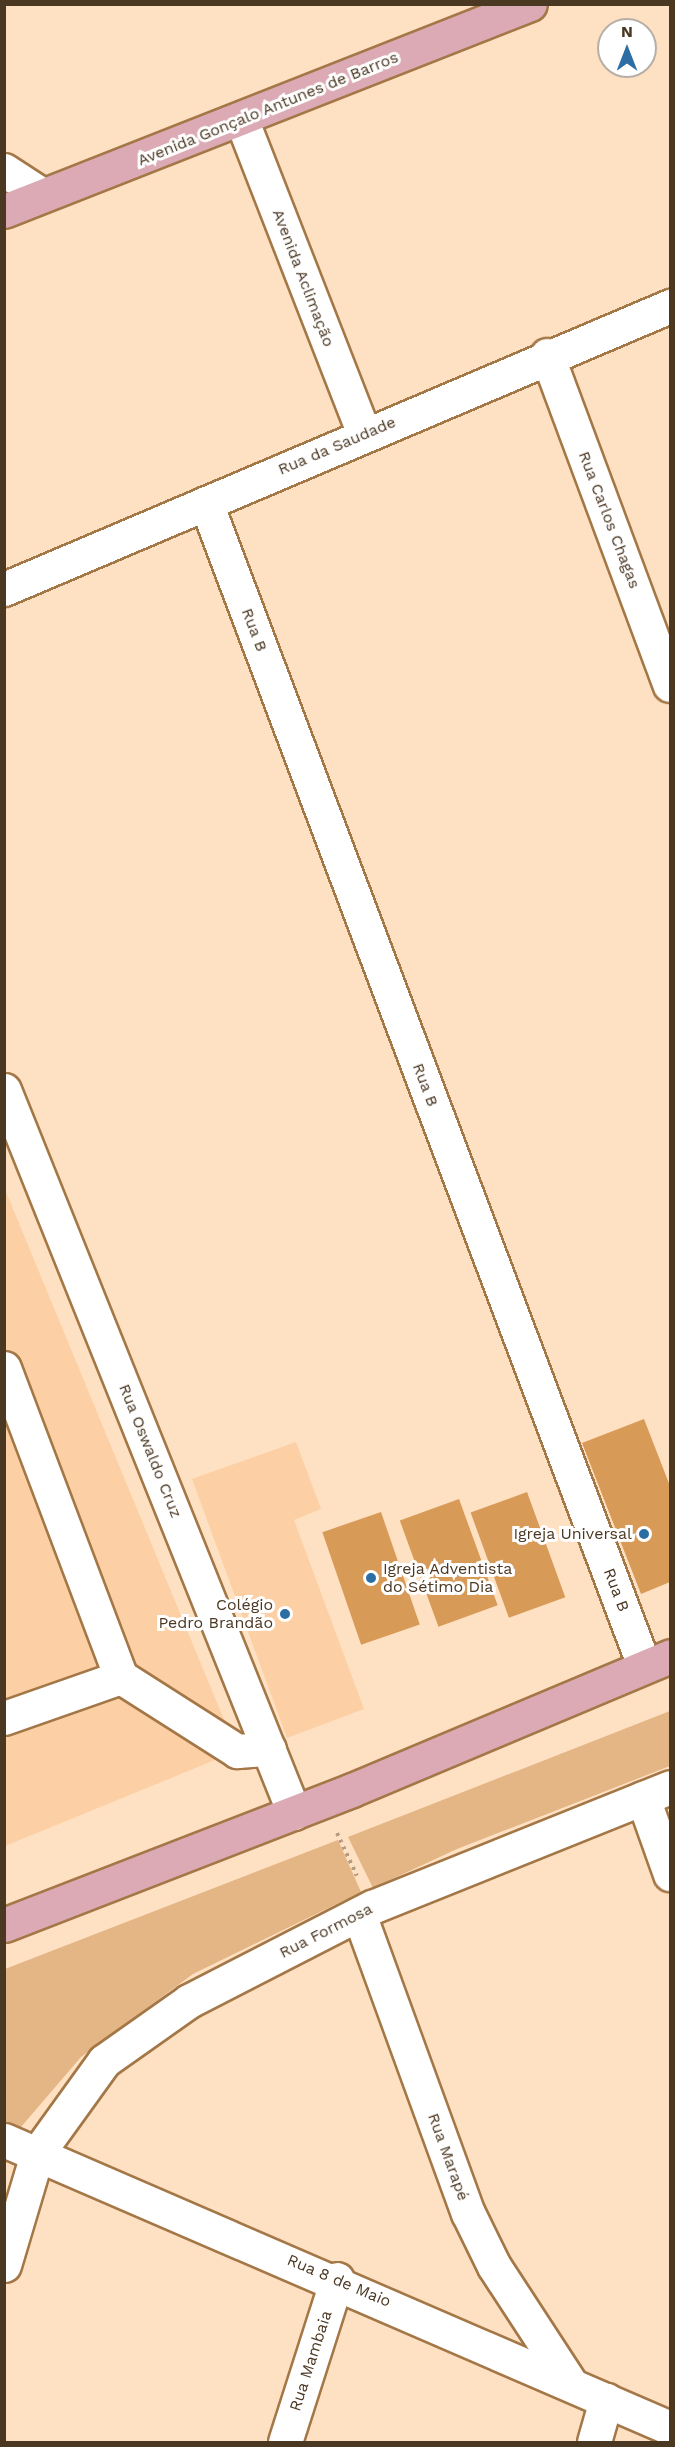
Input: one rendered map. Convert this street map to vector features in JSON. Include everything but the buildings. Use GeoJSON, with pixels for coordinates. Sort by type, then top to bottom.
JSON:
{"type":"FeatureCollection","features":[{"type":"Feature","properties":{"kind":"main road","name":"Avenida Gonçalo Antunes de Barros"},"geometry":{"type":"LineString","coordinates":[[4,211],[40,194],[242,121],[523,6]]}},
{"type":"Feature","properties":{"kind":"main road"},"geometry":{"type":"LineString","coordinates":[[4,1925],[294,1813],[657,1661]]}},
{"type":"Feature","properties":{"kind":"street","name":"Avenida Aclimação"},"geometry":{"type":"LineString","coordinates":[[242,121],[364,434]]}},
{"type":"Feature","properties":{"kind":"street"},"geometry":{"type":"LineString","coordinates":[[4,170],[40,194]]}},
{"type":"Feature","properties":{"kind":"street","name":"Rua da Saudade"},"geometry":{"type":"LineString","coordinates":[[4,589],[547,356],[670,306]]}},
{"type":"Feature","properties":{"kind":"street","name":"Rua Carlos Chagas"},"geometry":{"type":"LineString","coordinates":[[547,356],[670,685]]}},
{"type":"Feature","properties":{"kind":"street","name":"Rua B"},"geometry":{"type":"LineString","coordinates":[[206,503],[657,1661]]}},
{"type":"Feature","properties":{"kind":"street","name":"Rua Oswaldo Cruz"},"geometry":{"type":"LineString","coordinates":[[4,1090],[294,1813]]}},
{"type":"Feature","properties":{"kind":"street"},"geometry":{"type":"LineString","coordinates":[[4,1368],[121,1677],[237,1751],[269,1749]]}},
{"type":"Feature","properties":{"kind":"street"},"geometry":{"type":"LineString","coordinates":[[4,1718],[121,1677]]}},
{"type":"Feature","properties":{"kind":"street"},"geometry":{"type":"LineString","coordinates":[[657,1792],[670,1874]]}},
{"type":"Feature","properties":{"kind":"street","name":"Rua Formosa"},"geometry":{"type":"LineString","coordinates":[[4,2265],[37,2154],[104,2061],[189,2001],[360,1899],[657,1792]]}},
{"type":"Feature","properties":{"kind":"street","name":"Rua Marapé"},"geometry":{"type":"LineString","coordinates":[[360,1899],[468,2213],[494,2265],[571,2384]]}},
{"type":"Feature","properties":{"kind":"street","name":"Rua 8 de Maio"},"geometry":{"type":"LineString","coordinates":[[4,2140],[337,2279],[670,2428]]}},
{"type":"Feature","properties":{"kind":"street","name":"Rua Mambaia"},"geometry":{"type":"LineString","coordinates":[[285,2442],[337,2279]]}},
{"type":"Feature","properties":{"kind":"street"},"geometry":{"type":"LineString","coordinates":[[594,2442],[606,2400]]}},
{"type":"Feature","properties":{"kind":"path"},"geometry":{"type":"LineString","coordinates":[[337,1833],[360,1899]]}},
{"type":"Feature","properties":{"kind":"shaded area"},"geometry":{"type":"Polygon","coordinates":[[[4,1187],[237,1751],[5,1846],[4,1846],[4,1187]]]}},
{"type":"Feature","properties":{"kind":"shaded area","name":"Colégio Pedro Brandão"},"geometry":{"type":"Polygon","coordinates":[[[296,1442],[321,1509],[294,1520],[364,1709],[287,1738],[192,1479],[296,1442]]]}},
{"type":"Feature","properties":{"kind":"shaded area"},"geometry":{"type":"Polygon","coordinates":[[[670,1711],[670,1766],[457,1849],[373,1888],[348,1837],[670,1711]]]}},
{"type":"Feature","properties":{"kind":"shaded area"},"geometry":{"type":"Polygon","coordinates":[[[338,1840],[361,1892],[193,1974],[81,2057],[21,2127],[5,2123],[5,1969],[338,1840]]]}},
{"type":"Feature","properties":{"kind":"place","name":"Igreja Universal"},"geometry":{"type":"Point","coordinates":[644,1534]}},
{"type":"Feature","properties":{"kind":"place","name":"Igreja Adventista do Sétimo Dia"},"geometry":{"type":"Point","coordinates":[371,1578]}},
{"type":"Feature","properties":{"kind":"place","name":"Colégio Pedro Brandão"},"geometry":{"type":"Point","coordinates":[285,1614]}}]}
